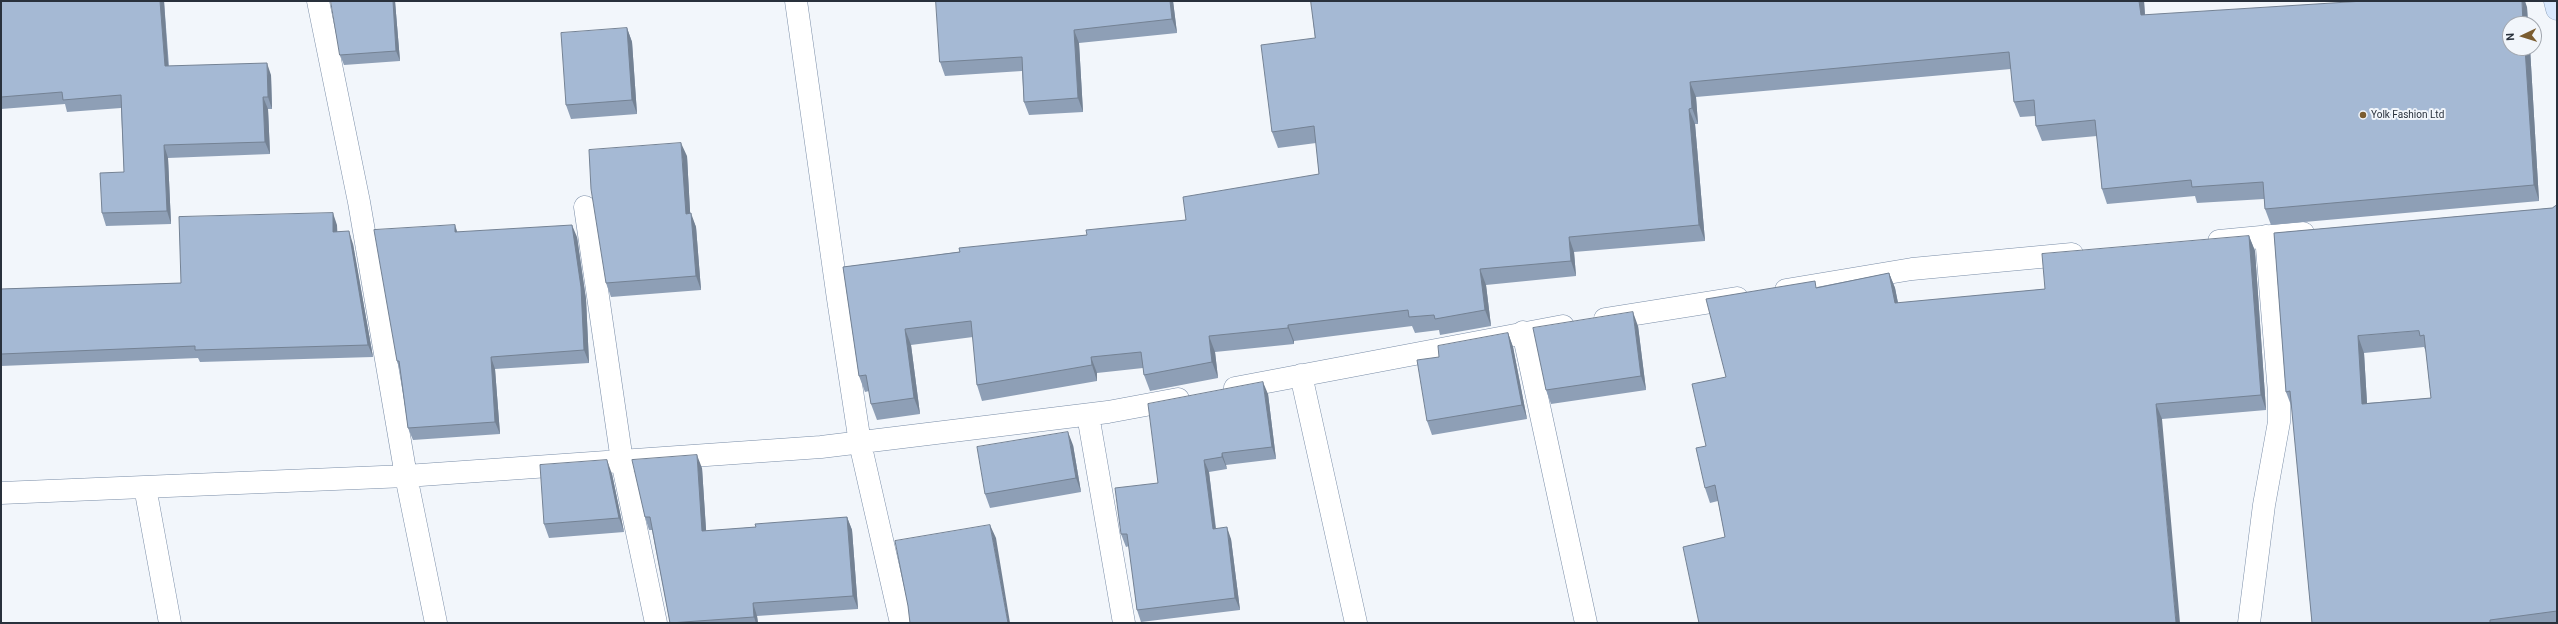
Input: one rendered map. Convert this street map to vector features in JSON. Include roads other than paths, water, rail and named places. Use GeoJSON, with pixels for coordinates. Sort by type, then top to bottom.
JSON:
{"type":"FeatureCollection","features":[{"type":"Feature","properties":{"kind":"main road"},"geometry":{"type":"LineString","coordinates":[[2555,1],[2557,9]]}},
{"type":"Feature","properties":{"kind":"street"},"geometry":{"type":"LineString","coordinates":[[318,1],[359,202],[406,476],[436,623]]}},
{"type":"Feature","properties":{"kind":"street"},"geometry":{"type":"LineString","coordinates":[[796,1],[860,443],[901,623]]}},
{"type":"Feature","properties":{"kind":"street"},"geometry":{"type":"LineString","coordinates":[[585,207],[622,461],[656,623]]}},
{"type":"Feature","properties":{"kind":"street"},"geometry":{"type":"LineString","coordinates":[[2195,243],[2326,231]]}},
{"type":"Feature","properties":{"kind":"street"},"geometry":{"type":"LineString","coordinates":[[2249,623],[2264,505],[2279,422],[2279,393],[2266,236]]}},
{"type":"Feature","properties":{"kind":"street"},"geometry":{"type":"LineString","coordinates":[[1,493],[406,476],[860,443],[1088,415],[1524,332],[1912,269],[2093,252]]}},
{"type":"Feature","properties":{"kind":"street"},"geometry":{"type":"LineString","coordinates":[[1524,332],[1586,623]]}},
{"type":"Feature","properties":{"kind":"street"},"geometry":{"type":"LineString","coordinates":[[1301,375],[1356,623]]}},
{"type":"Feature","properties":{"kind":"street"},"geometry":{"type":"LineString","coordinates":[[1088,415],[1124,623]]}},
{"type":"Feature","properties":{"kind":"street"},"geometry":{"type":"LineString","coordinates":[[145,487],[170,623]]}},
{"type":"Feature","properties":{"kind":"place","name":"Yolk Fashion Ltd"},"geometry":{"type":"Point","coordinates":[2363,115]}}]}
